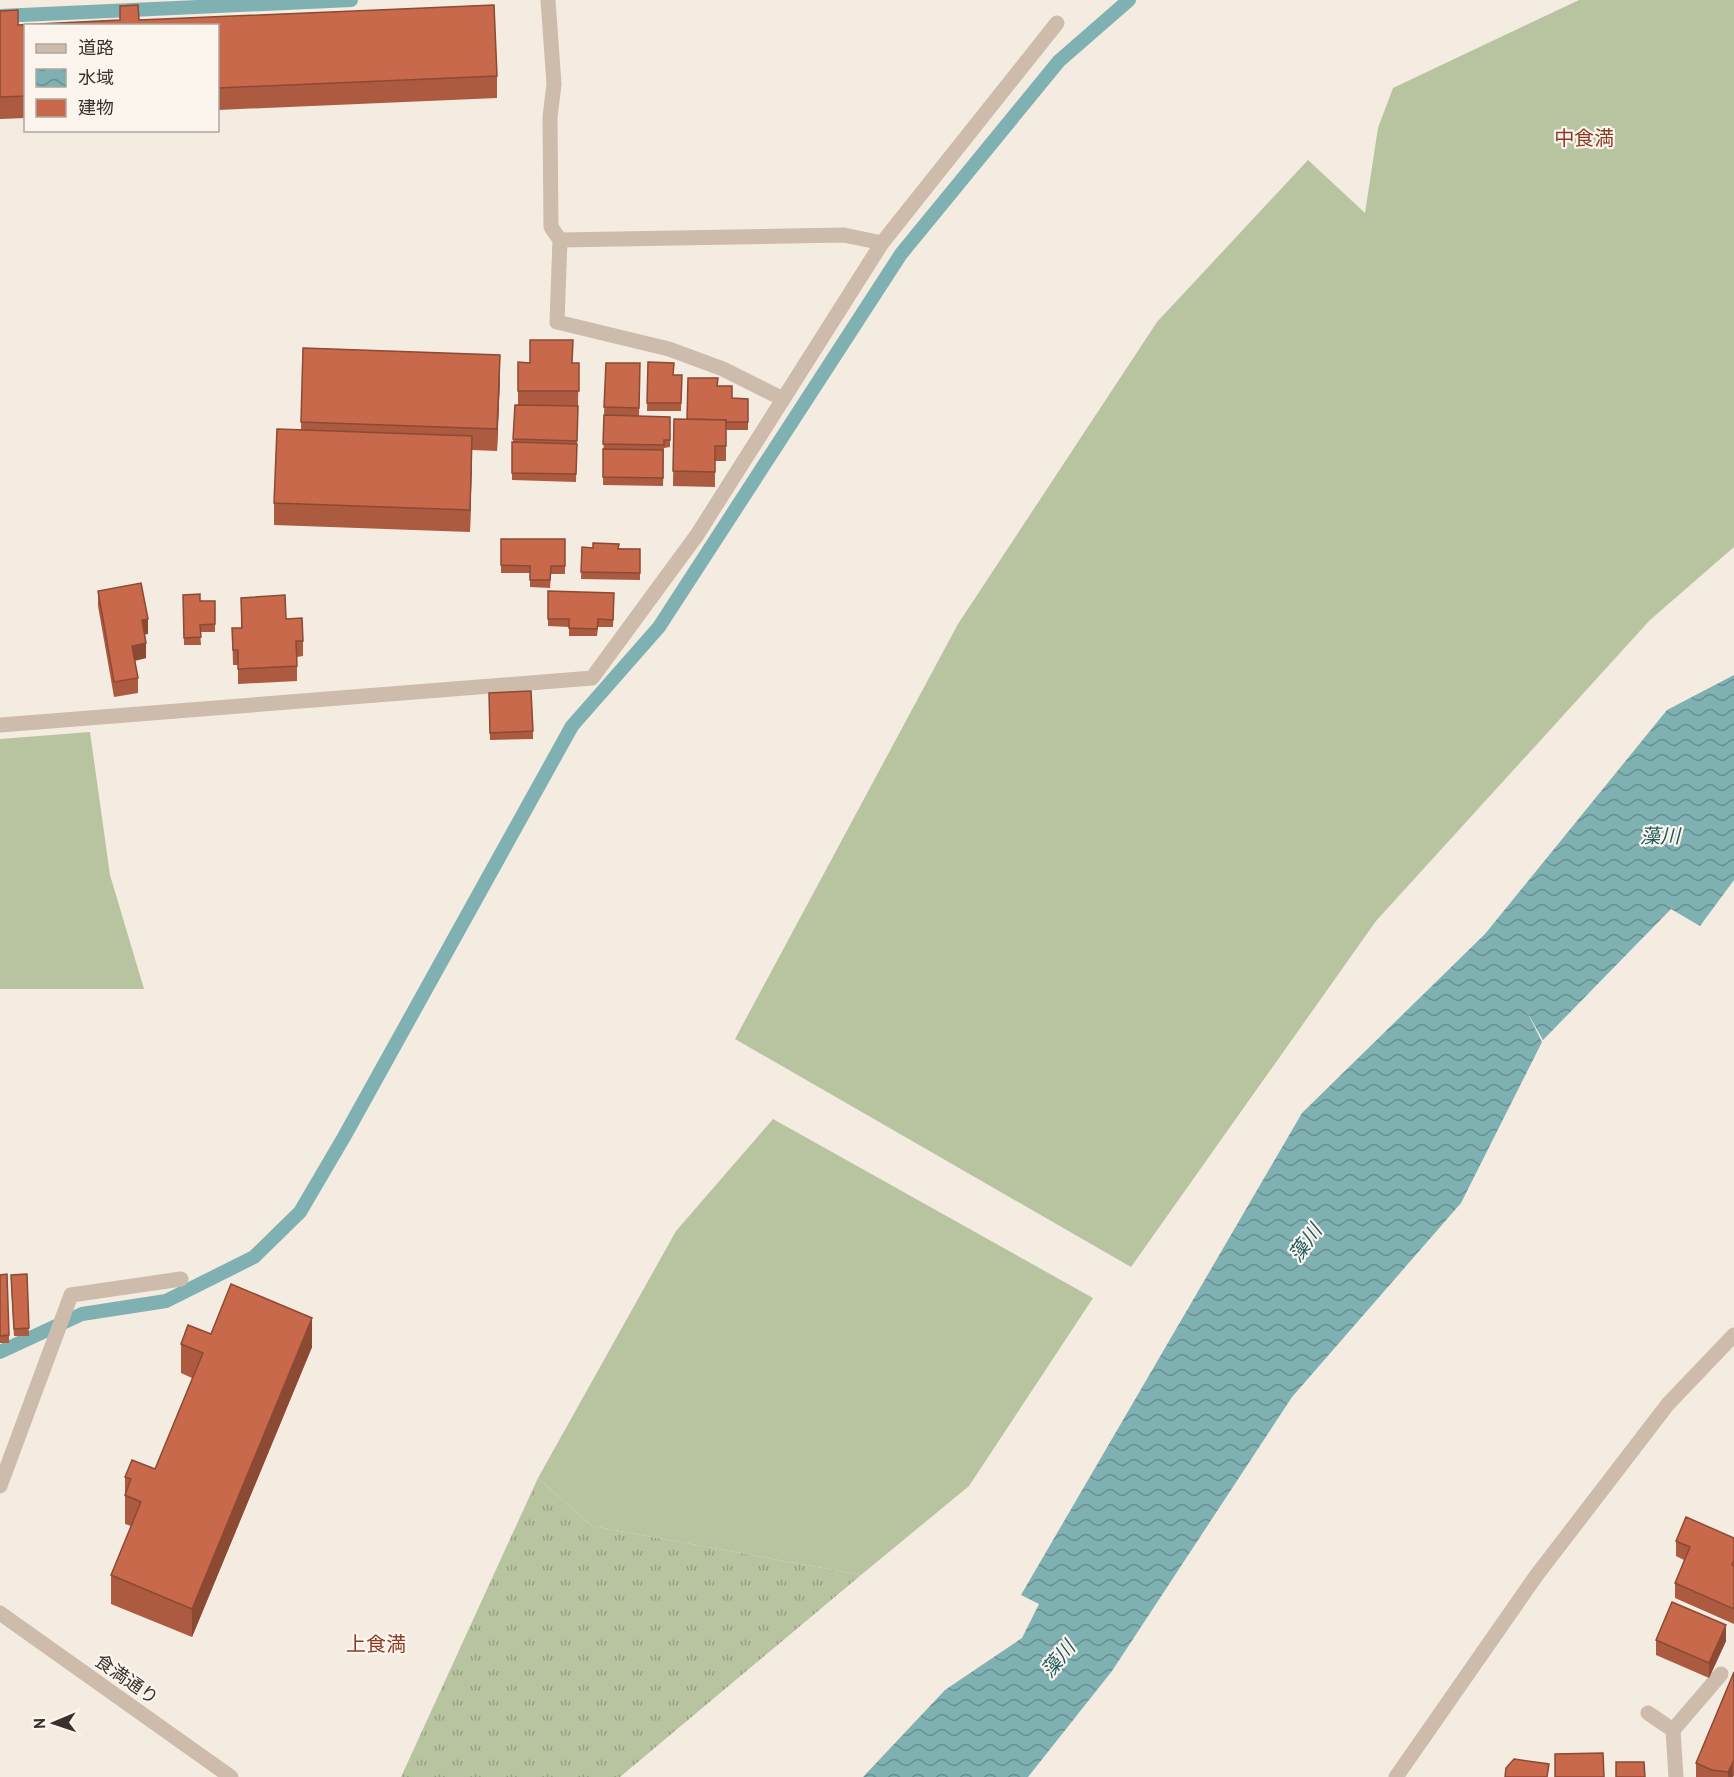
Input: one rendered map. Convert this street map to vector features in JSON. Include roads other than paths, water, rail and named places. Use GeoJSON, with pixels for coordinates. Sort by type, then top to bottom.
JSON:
{"type":"FeatureCollection","features":[{"type":"Feature","properties":{"kind":"street"},"geometry":{"type":"LineString","coordinates":[[549,0],[554,84],[550,117],[551,227],[560,240],[556,322],[669,349],[723,369],[783,399]]}},
{"type":"Feature","properties":{"kind":"street"},"geometry":{"type":"LineString","coordinates":[[0,725],[592,678],[697,534],[882,243],[1057,23]]}},
{"type":"Feature","properties":{"kind":"street"},"geometry":{"type":"LineString","coordinates":[[560,240],[844,235],[882,243]]}},
{"type":"Feature","properties":{"kind":"street"},"geometry":{"type":"LineString","coordinates":[[0,1486],[71,1295],[181,1279]]}},
{"type":"Feature","properties":{"kind":"street"},"geometry":{"type":"LineString","coordinates":[[1396,1777],[1536,1576],[1668,1404],[1734,1335]]}},
{"type":"Feature","properties":{"kind":"street","name":"食満通り"},"geometry":{"type":"LineString","coordinates":[[0,1613],[231,1777]]}},
{"type":"Feature","properties":{"kind":"street"},"geometry":{"type":"LineString","coordinates":[[1676,1777],[1673,1730],[1721,1674]]}},
{"type":"Feature","properties":{"kind":"street"},"geometry":{"type":"LineString","coordinates":[[1648,1713],[1673,1730]]}},
{"type":"Feature","properties":{"kind":"water","name":"藻川"},"geometry":{"type":"Polygon","coordinates":[[[1734,675],[1734,880],[1700,926],[1671,909],[1543,1040],[1527,1012],[1542,1042],[1461,1203],[1292,1397],[1112,1671],[1028,1777],[863,1777],[945,1690],[1022,1638],[1039,1604],[1021,1595],[1302,1113],[1485,934],[1667,710],[1734,675]]]}},
{"type":"Feature","properties":{"kind":"waterway"},"geometry":{"type":"LineString","coordinates":[[0,16],[351,0]]}},
{"type":"Feature","properties":{"kind":"waterway"},"geometry":{"type":"LineString","coordinates":[[0,1352],[82,1314],[166,1301],[254,1257],[300,1212],[572,726],[659,627],[901,254],[1059,61],[1129,0]]}},
{"type":"Feature","properties":{"kind":"district","name":"中食満"},"geometry":{"type":"Point","coordinates":[1584,138]}},
{"type":"Feature","properties":{"kind":"district","name":"上食満"},"geometry":{"type":"Point","coordinates":[376,1644]}}]}
